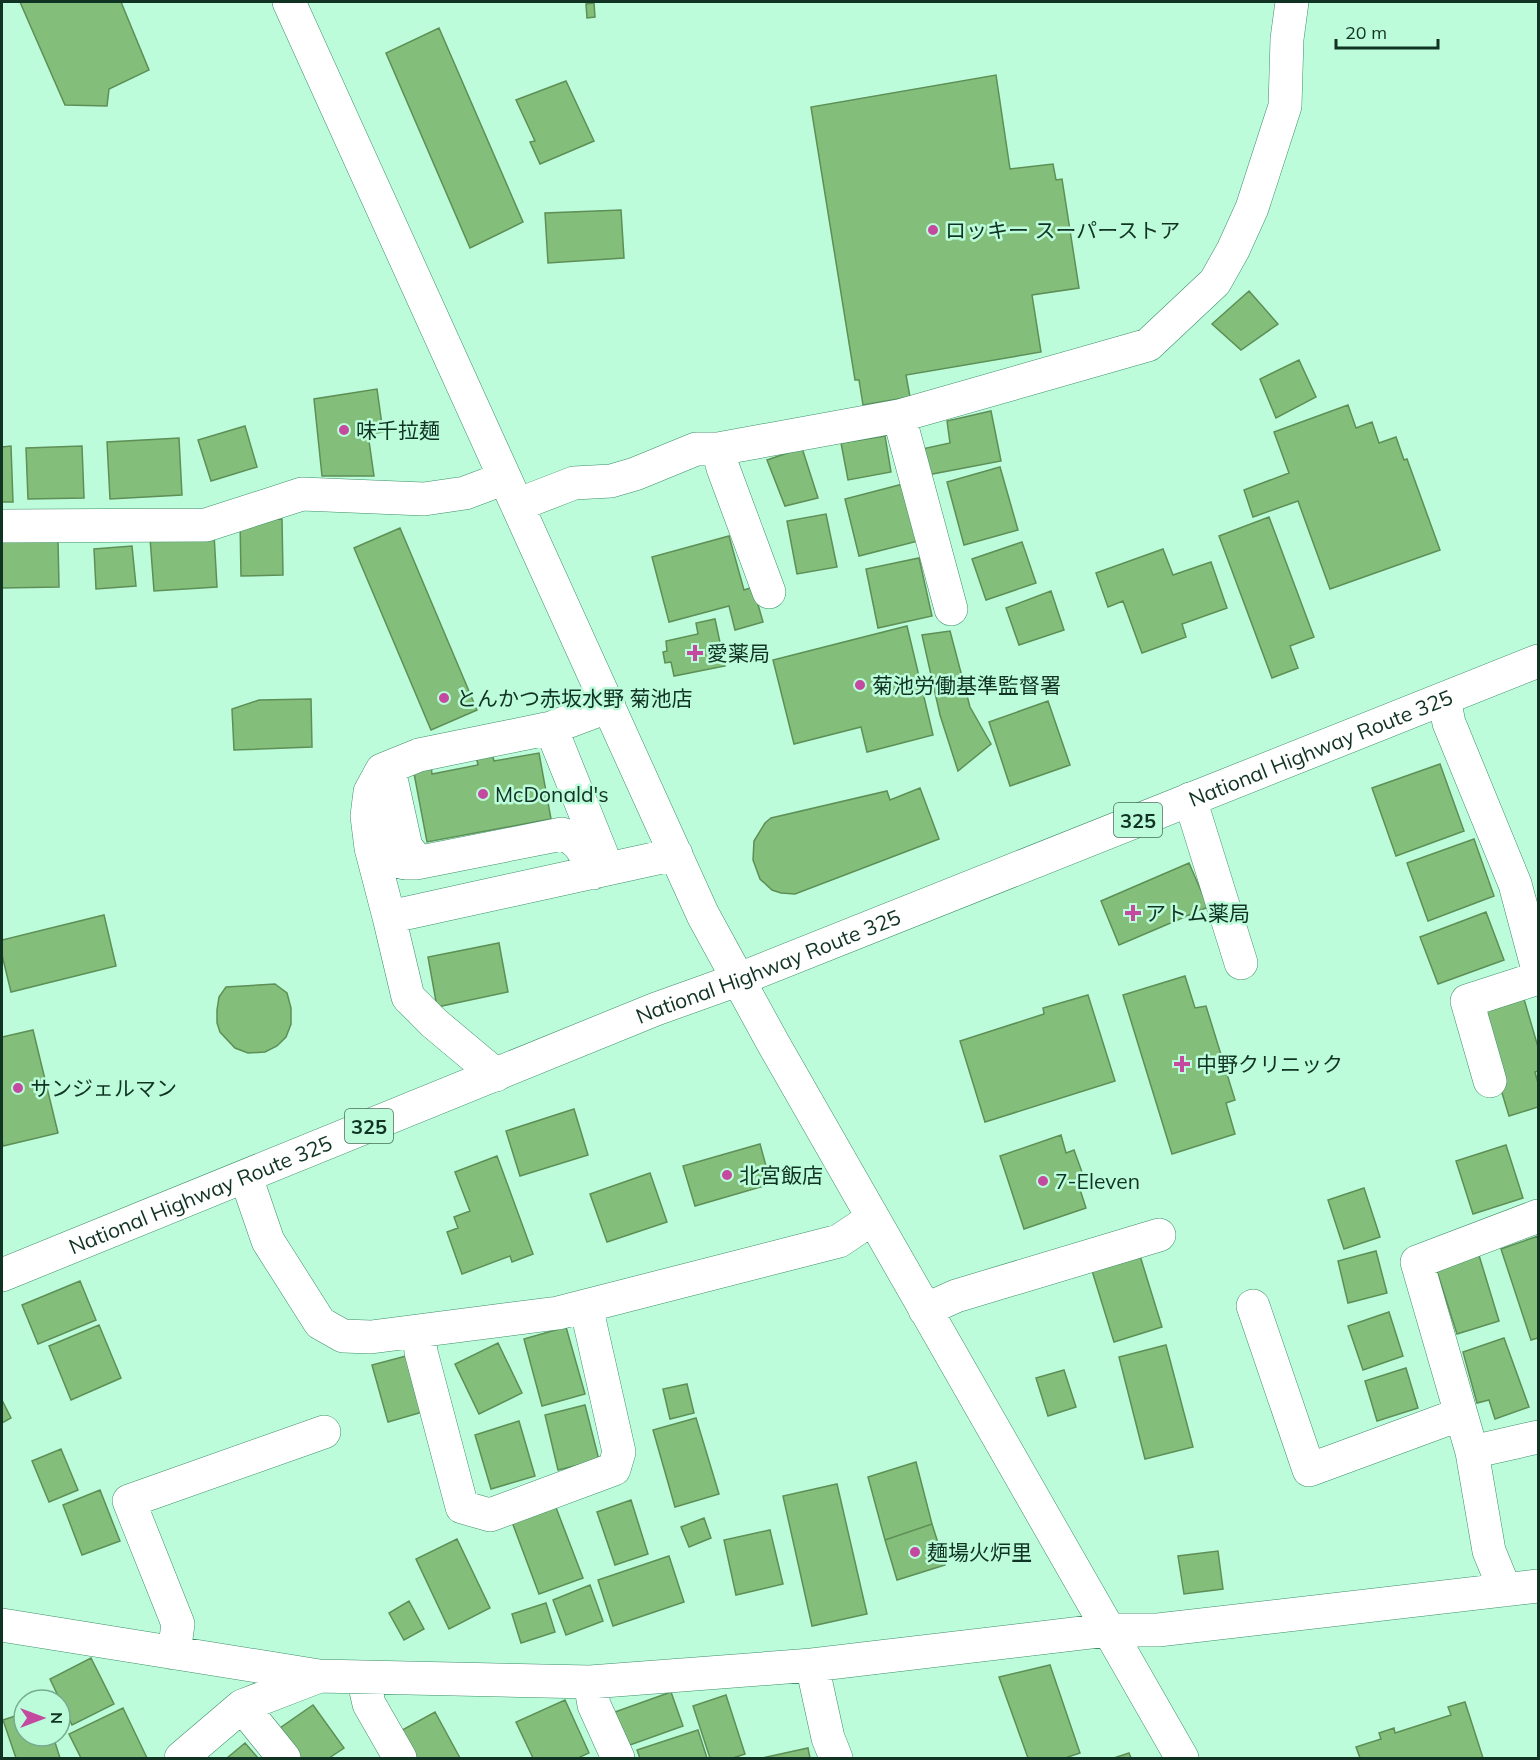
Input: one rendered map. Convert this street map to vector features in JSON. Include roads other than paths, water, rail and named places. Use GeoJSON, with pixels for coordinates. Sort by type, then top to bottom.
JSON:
{"type":"FeatureCollection","features":[{"type":"Feature","properties":{"kind":"main road"},"geometry":{"type":"LineString","coordinates":[[289,2],[703,915],[737,980],[1182,1758]]}},
{"type":"Feature","properties":{"kind":"main road"},"geometry":{"type":"LineString","coordinates":[[2,526],[206,525],[302,494],[424,499],[465,493],[556,489],[574,483],[611,481],[696,449],[718,449],[899,416],[1148,345],[1215,282],[1252,208],[1285,106],[1287,39],[1292,2]]}},
{"type":"Feature","properties":{"kind":"main road"},"geometry":{"type":"LineString","coordinates":[[899,416],[951,609]]}},
{"type":"Feature","properties":{"kind":"main road"},"geometry":{"type":"LineString","coordinates":[[718,449],[769,592]]}},
{"type":"Feature","properties":{"kind":"main road","name":"National Highway Route 325"},"geometry":{"type":"LineString","coordinates":[[2,1275],[656,1010],[737,980],[1539,661]]}},
{"type":"Feature","properties":{"kind":"main road"},"geometry":{"type":"LineString","coordinates":[[1444,699],[1449,723],[1515,884],[1539,970]]}},
{"type":"Feature","properties":{"kind":"main road"},"geometry":{"type":"LineString","coordinates":[[600,871],[574,838],[562,834],[429,861],[405,863],[393,860],[383,852],[379,823],[387,793],[399,771],[429,752],[551,728],[609,706]]}},
{"type":"Feature","properties":{"kind":"main road"},"geometry":{"type":"LineString","coordinates":[[551,728],[600,871]]}},
{"type":"Feature","properties":{"kind":"main road"},"geometry":{"type":"LineString","coordinates":[[399,771],[382,770],[370,792],[367,816],[371,848],[408,996],[435,1023],[496,1075]]}},
{"type":"Feature","properties":{"kind":"main road"},"geometry":{"type":"LineString","coordinates":[[1190,799],[1241,963]]}},
{"type":"Feature","properties":{"kind":"main road"},"geometry":{"type":"LineString","coordinates":[[389,917],[676,854]]}},
{"type":"Feature","properties":{"kind":"main road"},"geometry":{"type":"LineString","coordinates":[[1490,1081],[1467,1001],[1539,978]]}},
{"type":"Feature","properties":{"kind":"main road"},"geometry":{"type":"LineString","coordinates":[[246,1177],[268,1241],[320,1323],[343,1336],[371,1337],[558,1313],[839,1241],[873,1218]]}},
{"type":"Feature","properties":{"kind":"main road"},"geometry":{"type":"LineString","coordinates":[[1505,1590],[1489,1551],[1472,1452],[1417,1262],[1539,1216]]}},
{"type":"Feature","properties":{"kind":"main road"},"geometry":{"type":"LineString","coordinates":[[925,1310],[956,1296],[1159,1234]]}},
{"type":"Feature","properties":{"kind":"main road"},"geometry":{"type":"LineString","coordinates":[[419,1331],[421,1352],[462,1507],[490,1515],[614,1469],[619,1452],[586,1306]]}},
{"type":"Feature","properties":{"kind":"main road"},"geometry":{"type":"LineString","coordinates":[[1253,1306],[1309,1470],[1461,1414]]}},
{"type":"Feature","properties":{"kind":"main road"},"geometry":{"type":"LineString","coordinates":[[174,1653],[178,1624],[129,1501],[324,1432]]}},
{"type":"Feature","properties":{"kind":"main road"},"geometry":{"type":"LineString","coordinates":[[1472,1452],[1539,1437]]}},
{"type":"Feature","properties":{"kind":"main road"},"geometry":{"type":"LineString","coordinates":[[2,1625],[319,1676],[590,1682],[812,1665],[1107,1630],[1158,1630],[1539,1586]]}},
{"type":"Feature","properties":{"kind":"main road"},"geometry":{"type":"LineString","coordinates":[[812,1665],[828,1738],[836,1758]]}},
{"type":"Feature","properties":{"kind":"main road"},"geometry":{"type":"LineString","coordinates":[[181,1758],[242,1706],[319,1676]]}},
{"type":"Feature","properties":{"kind":"main road"},"geometry":{"type":"LineString","coordinates":[[363,1677],[369,1704],[400,1758]]}},
{"type":"Feature","properties":{"kind":"main road"},"geometry":{"type":"LineString","coordinates":[[590,1682],[594,1705],[618,1758]]}},
{"type":"Feature","properties":{"kind":"main road"},"geometry":{"type":"LineString","coordinates":[[242,1706],[284,1758]]}},
{"type":"Feature","properties":{"kind":"place","name":"ロッキー スーパーストア"},"geometry":{"type":"Point","coordinates":[933,230]}},
{"type":"Feature","properties":{"kind":"place","name":"味千拉麺"},"geometry":{"type":"Point","coordinates":[344,430]}},
{"type":"Feature","properties":{"kind":"place","name":"愛薬局"},"geometry":{"type":"Point","coordinates":[695,653]}},
{"type":"Feature","properties":{"kind":"place","name":"菊池労働基準監督署"},"geometry":{"type":"Point","coordinates":[860,685]}},
{"type":"Feature","properties":{"kind":"place","name":"とんかつ赤坂水野 菊池店"},"geometry":{"type":"Point","coordinates":[444,698]}},
{"type":"Feature","properties":{"kind":"place","name":"McDonald's"},"geometry":{"type":"Point","coordinates":[483,794]}},
{"type":"Feature","properties":{"kind":"place","name":"アトム薬局"},"geometry":{"type":"Point","coordinates":[1133,913]}},
{"type":"Feature","properties":{"kind":"place","name":"中野クリニック"},"geometry":{"type":"Point","coordinates":[1182,1064]}},
{"type":"Feature","properties":{"kind":"place","name":"サンジェルマン"},"geometry":{"type":"Point","coordinates":[18,1088]}},
{"type":"Feature","properties":{"kind":"place","name":"北宮飯店"},"geometry":{"type":"Point","coordinates":[727,1175]}},
{"type":"Feature","properties":{"kind":"place","name":"7-Eleven"},"geometry":{"type":"Point","coordinates":[1043,1181]}},
{"type":"Feature","properties":{"kind":"place","name":"麺場火炉里"},"geometry":{"type":"Point","coordinates":[915,1552]}}]}
